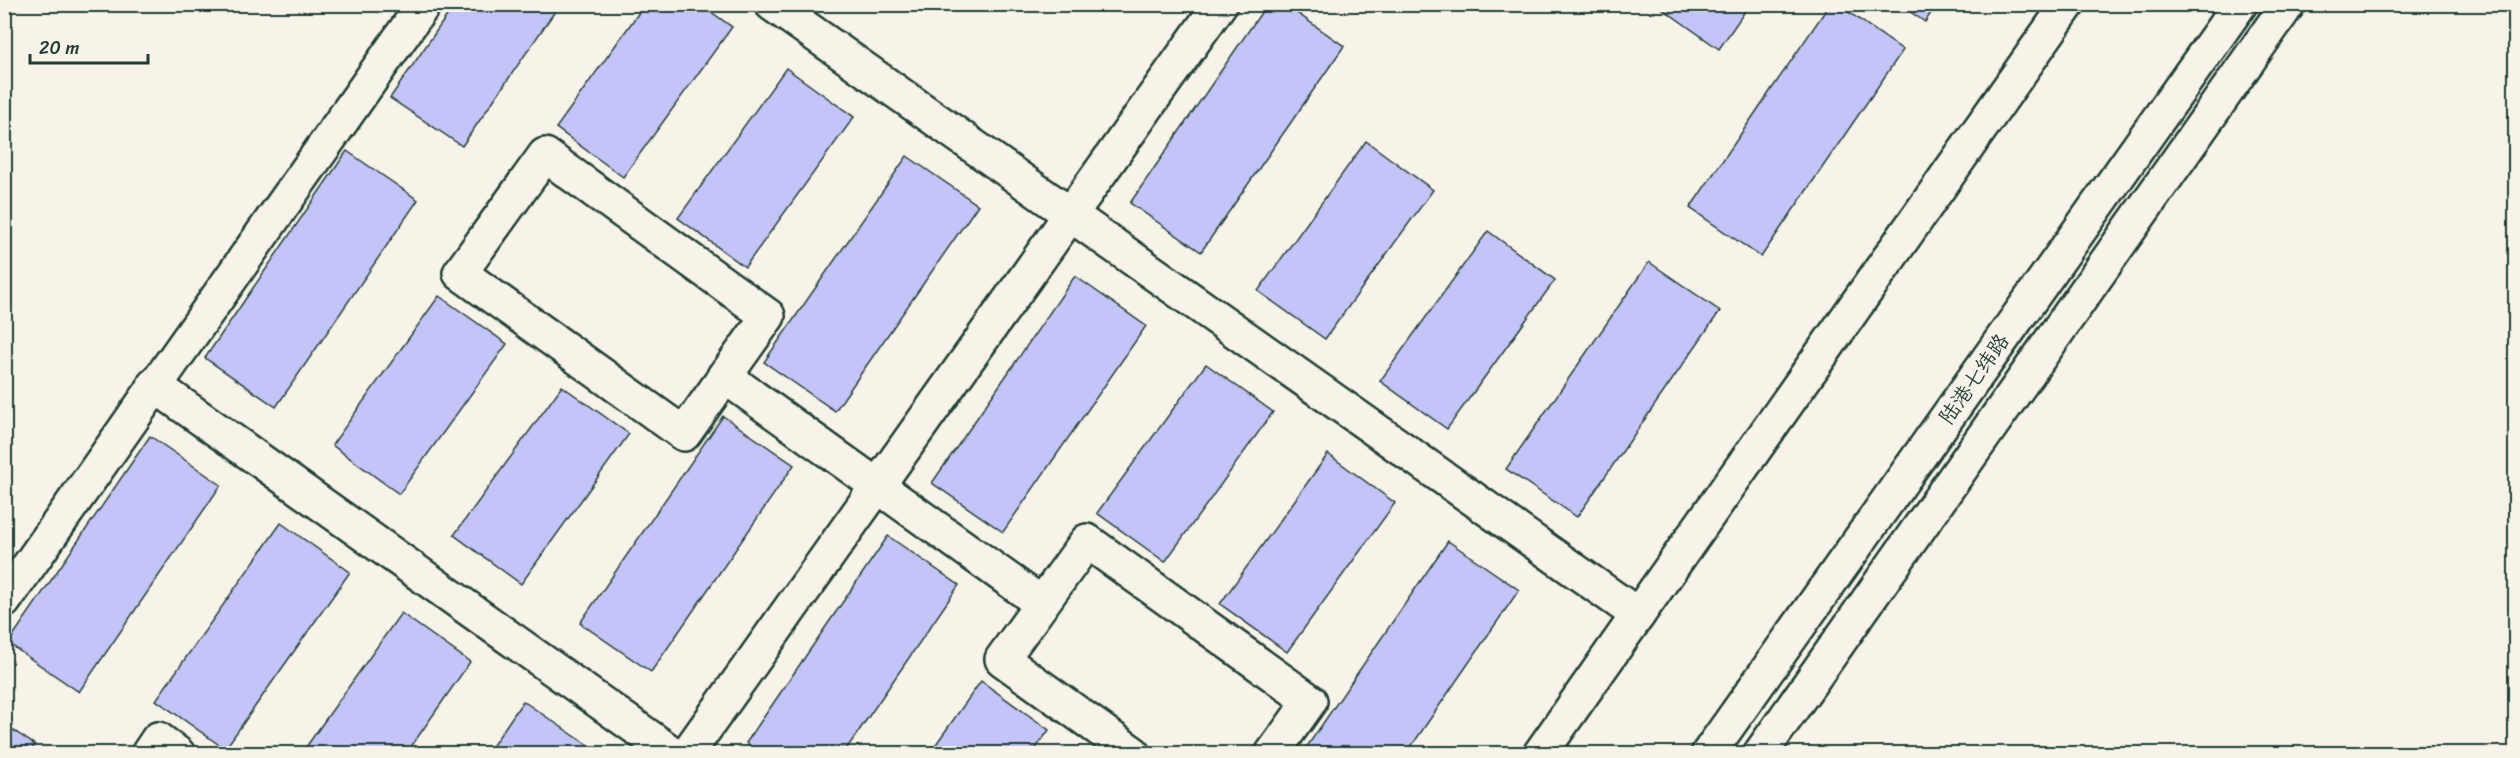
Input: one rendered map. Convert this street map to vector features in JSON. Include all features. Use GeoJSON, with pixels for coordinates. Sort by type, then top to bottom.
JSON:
{"type":"FeatureCollection","features":[{"type":"Feature","properties":{"kind":"street"},"geometry":{"type":"LineString","coordinates":[[4,601],[424,4]]}},
{"type":"Feature","properties":{"kind":"street"},"geometry":{"type":"LineString","coordinates":[[772,4],[1638,615]]}},
{"type":"Feature","properties":{"kind":"street"},"geometry":{"type":"LineString","coordinates":[[687,753],[1220,4]]}},
{"type":"Feature","properties":{"kind":"street"},"geometry":{"type":"LineString","coordinates":[[1540,753],[2068,4]]}},
{"type":"Feature","properties":{"kind":"street","name":"陆港七纬路"},"geometry":{"type":"LineString","coordinates":[[1708,753],[2240,4]]}},
{"type":"Feature","properties":{"kind":"street","name":"陆港七纬路"},"geometry":{"type":"LineString","coordinates":[[1760,753],[2288,4]]}},
{"type":"Feature","properties":{"kind":"street"},"geometry":{"type":"LineString","coordinates":[[545,155],[768,316],[724,376],[684,434],[460,273],[545,155]]}},
{"type":"Feature","properties":{"kind":"street"},"geometry":{"type":"LineString","coordinates":[[724,376],[1041,603]]}},
{"type":"Feature","properties":{"kind":"street"},"geometry":{"type":"LineString","coordinates":[[154,385],[672,753]]}},
{"type":"Feature","properties":{"kind":"street"},"geometry":{"type":"LineString","coordinates":[[1134,753],[1002,659],[1087,541],[1310,701],[1272,753]]}},
{"type":"Feature","properties":{"kind":"street"},"geometry":{"type":"LineString","coordinates":[[148,753],[158,739],[178,753]]}},
{"type":"Feature","properties":{"kind":"building"},"geometry":{"type":"Polygon","coordinates":[[[455,4],[560,4],[462,146],[390,98],[455,4]]]}},
{"type":"Feature","properties":{"kind":"building"},"geometry":{"type":"Polygon","coordinates":[[[645,4],[700,4],[732,27],[623,177],[556,128],[645,4]]]}},
{"type":"Feature","properties":{"kind":"building"},"geometry":{"type":"Polygon","coordinates":[[[1267,4],[1284,4],[1344,46],[1201,252],[1130,203],[1267,4]]]}},
{"type":"Feature","properties":{"kind":"building"},"geometry":{"type":"Polygon","coordinates":[[[1656,4],[1750,4],[1719,49],[1656,4]]]}},
{"type":"Feature","properties":{"kind":"building"},"geometry":{"type":"Polygon","coordinates":[[[1830,4],[1837,4],[1903,50],[1761,257],[1690,208],[1830,4]]]}},
{"type":"Feature","properties":{"kind":"building"},"geometry":{"type":"Polygon","coordinates":[[[1899,4],[1937,4],[1925,22],[1899,4]]]}},
{"type":"Feature","properties":{"kind":"building"},"geometry":{"type":"Polygon","coordinates":[[[786,68],[854,117],[745,267],[678,218],[786,68]]]}},
{"type":"Feature","properties":{"kind":"building"},"geometry":{"type":"Polygon","coordinates":[[[1366,141],[1433,190],[1325,339],[1258,291],[1366,141]]]}},
{"type":"Feature","properties":{"kind":"building"},"geometry":{"type":"Polygon","coordinates":[[[347,151],[418,200],[276,407],[205,358],[347,151]]]}},
{"type":"Feature","properties":{"kind":"building"},"geometry":{"type":"Polygon","coordinates":[[[907,156],[978,205],[835,411],[764,362],[907,156]]]}},
{"type":"Feature","properties":{"kind":"building"},"geometry":{"type":"Polygon","coordinates":[[[1488,231],[1555,280],[1447,429],[1380,381],[1488,231]]]}},
{"type":"Feature","properties":{"kind":"building"},"geometry":{"type":"Polygon","coordinates":[[[1649,262],[1720,311],[1577,517],[1506,469],[1649,262]]]}},
{"type":"Feature","properties":{"kind":"building"},"geometry":{"type":"Polygon","coordinates":[[[1075,276],[1146,326],[1003,532],[932,483],[1075,276]]]}},
{"type":"Feature","properties":{"kind":"building"},"geometry":{"type":"Polygon","coordinates":[[[439,296],[507,344],[399,494],[332,445],[439,296]]]}},
{"type":"Feature","properties":{"kind":"building"},"geometry":{"type":"Polygon","coordinates":[[[1206,364],[1273,412],[1165,562],[1097,513],[1206,364]]]}},
{"type":"Feature","properties":{"kind":"building"},"geometry":{"type":"Polygon","coordinates":[[[562,386],[629,434],[521,584],[454,535],[562,386]]]}},
{"type":"Feature","properties":{"kind":"building"},"geometry":{"type":"Polygon","coordinates":[[[723,416],[794,465],[651,672],[580,623],[723,416]]]}},
{"type":"Feature","properties":{"kind":"building"},"geometry":{"type":"Polygon","coordinates":[[[150,436],[221,485],[79,692],[8,643],[150,436]]]}},
{"type":"Feature","properties":{"kind":"building"},"geometry":{"type":"Polygon","coordinates":[[[1328,454],[1395,503],[1287,652],[1220,604],[1328,454]]]}},
{"type":"Feature","properties":{"kind":"building"},"geometry":{"type":"Polygon","coordinates":[[[281,523],[350,572],[225,749],[156,700],[281,523]]]}},
{"type":"Feature","properties":{"kind":"building"},"geometry":{"type":"Polygon","coordinates":[[[888,536],[959,585],[843,754],[761,754],[746,743],[888,536]]]}},
{"type":"Feature","properties":{"kind":"building"},"geometry":{"type":"Polygon","coordinates":[[[1448,541],[1519,590],[1406,754],[1314,754],[1306,748],[1448,541]]]}},
{"type":"Feature","properties":{"kind":"building"},"geometry":{"type":"Polygon","coordinates":[[[401,613],[470,662],[406,754],[301,754],[401,613]]]}},
{"type":"Feature","properties":{"kind":"building"},"geometry":{"type":"Polygon","coordinates":[[[981,681],[1049,730],[1032,754],[929,754],[981,681]]]}},
{"type":"Feature","properties":{"kind":"building"},"geometry":{"type":"Polygon","coordinates":[[[523,701],[595,750],[593,754],[487,754],[523,701]]]}},
{"type":"Feature","properties":{"kind":"building"},"geometry":{"type":"Polygon","coordinates":[[[4,724],[35,745],[29,754],[4,754],[4,724]]]}}]}
